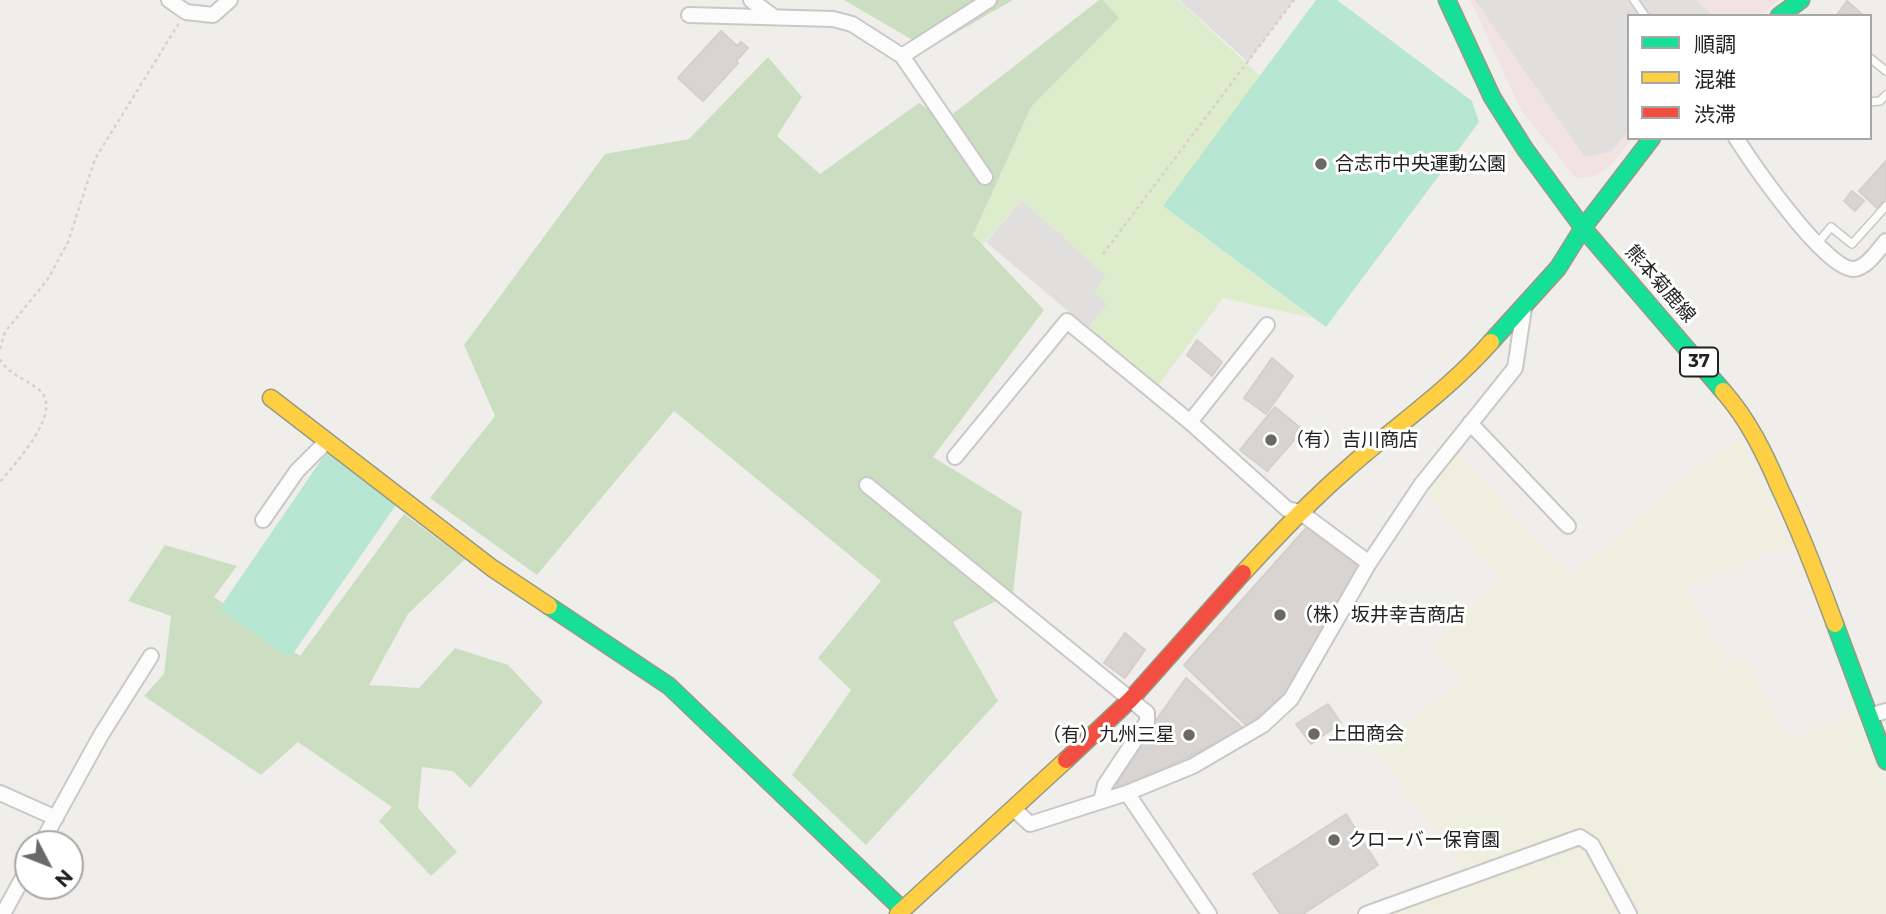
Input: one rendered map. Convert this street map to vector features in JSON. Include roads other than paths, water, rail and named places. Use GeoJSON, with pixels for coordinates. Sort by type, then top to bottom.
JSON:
{"type":"FeatureCollection","features":[{"type":"Feature","properties":{"kind":"street"},"geometry":{"type":"LineString","coordinates":[[169,0],[186,12],[214,15],[230,0]]}},
{"type":"Feature","properties":{"kind":"street"},"geometry":{"type":"LineString","coordinates":[[751,0],[774,18]]}},
{"type":"Feature","properties":{"kind":"street"},"geometry":{"type":"LineString","coordinates":[[902,56],[989,0]]}},
{"type":"Feature","properties":{"kind":"street","name":"熊本菊鹿線"},"geometry":{"type":"LineString","coordinates":[[1447,0],[1492,97],[1525,149],[1583,228],[1734,403],[1763,450],[1806,544],[1886,761]]}},
{"type":"Feature","properties":{"kind":"street"},"geometry":{"type":"LineString","coordinates":[[1785,14],[1801,0]]}},
{"type":"Feature","properties":{"kind":"street"},"geometry":{"type":"LineString","coordinates":[[689,15],[833,19],[852,24],[902,56],[985,177]]}},
{"type":"Feature","properties":{"kind":"street"},"geometry":{"type":"LineString","coordinates":[[271,398],[492,568],[669,686],[900,912],[1131,699],[1218,598],[1300,512],[1347,469],[1434,398],[1480,355],[1558,268],[1583,228],[1650,140]]}},
{"type":"Feature","properties":{"kind":"street"},"geometry":{"type":"LineString","coordinates":[[1737,140],[1772,191],[1817,244],[1842,266],[1855,269],[1866,264],[1886,241]]}},
{"type":"Feature","properties":{"kind":"street"},"geometry":{"type":"LineString","coordinates":[[1014,809],[1030,824],[1127,793],[1194,766],[1263,725],[1291,699],[1369,563],[1420,485],[1515,368],[1524,306]]}},
{"type":"Feature","properties":{"kind":"street"},"geometry":{"type":"LineString","coordinates":[[956,457],[1067,321],[1190,422],[1287,509],[1300,512],[1369,563]]}},
{"type":"Feature","properties":{"kind":"street"},"geometry":{"type":"LineString","coordinates":[[1190,422],[1267,325]]}},
{"type":"Feature","properties":{"kind":"street"},"geometry":{"type":"LineString","coordinates":[[1470,423],[1568,526]]}},
{"type":"Feature","properties":{"kind":"street"},"geometry":{"type":"LineString","coordinates":[[263,520],[297,471],[327,441]]}},
{"type":"Feature","properties":{"kind":"street"},"geometry":{"type":"LineString","coordinates":[[867,485],[1147,713],[1147,722],[1105,785],[1101,801]]}},
{"type":"Feature","properties":{"kind":"street"},"geometry":{"type":"LineString","coordinates":[[49,830],[101,735],[150,656]]}},
{"type":"Feature","properties":{"kind":"street"},"geometry":{"type":"LineString","coordinates":[[1869,716],[1886,711]]}},
{"type":"Feature","properties":{"kind":"street"},"geometry":{"type":"LineString","coordinates":[[0,793],[56,818]]}},
{"type":"Feature","properties":{"kind":"street"},"geometry":{"type":"LineString","coordinates":[[1127,793],[1209,914]]}},
{"type":"Feature","properties":{"kind":"street"},"geometry":{"type":"LineString","coordinates":[[1366,914],[1580,837],[1592,845],[1629,914]]}},
{"type":"Feature","properties":{"kind":"street"},"geometry":{"type":"LineString","coordinates":[[3,914],[14,894]]}},
{"type":"Feature","properties":{"kind":"lane"},"geometry":{"type":"LineString","coordinates":[[1872,60],[1886,71]]}},
{"type":"Feature","properties":{"kind":"lane"},"geometry":{"type":"LineString","coordinates":[[1817,244],[1831,227],[1852,244],[1886,206]]}},
{"type":"Feature","properties":{"kind":"place","name":"合志市中央運動公園"},"geometry":{"type":"Point","coordinates":[1321,164]}},
{"type":"Feature","properties":{"kind":"place","name":"（有）吉川商店"},"geometry":{"type":"Point","coordinates":[1271,440]}},
{"type":"Feature","properties":{"kind":"place","name":"（株）坂井幸吉商店"},"geometry":{"type":"Point","coordinates":[1280,615]}},
{"type":"Feature","properties":{"kind":"place","name":"上田商会"},"geometry":{"type":"Point","coordinates":[1314,734]}},
{"type":"Feature","properties":{"kind":"place","name":"（有）九州三星"},"geometry":{"type":"Point","coordinates":[1189,735]}},
{"type":"Feature","properties":{"kind":"place","name":"クローバー保育園"},"geometry":{"type":"Point","coordinates":[1334,840]}}]}
